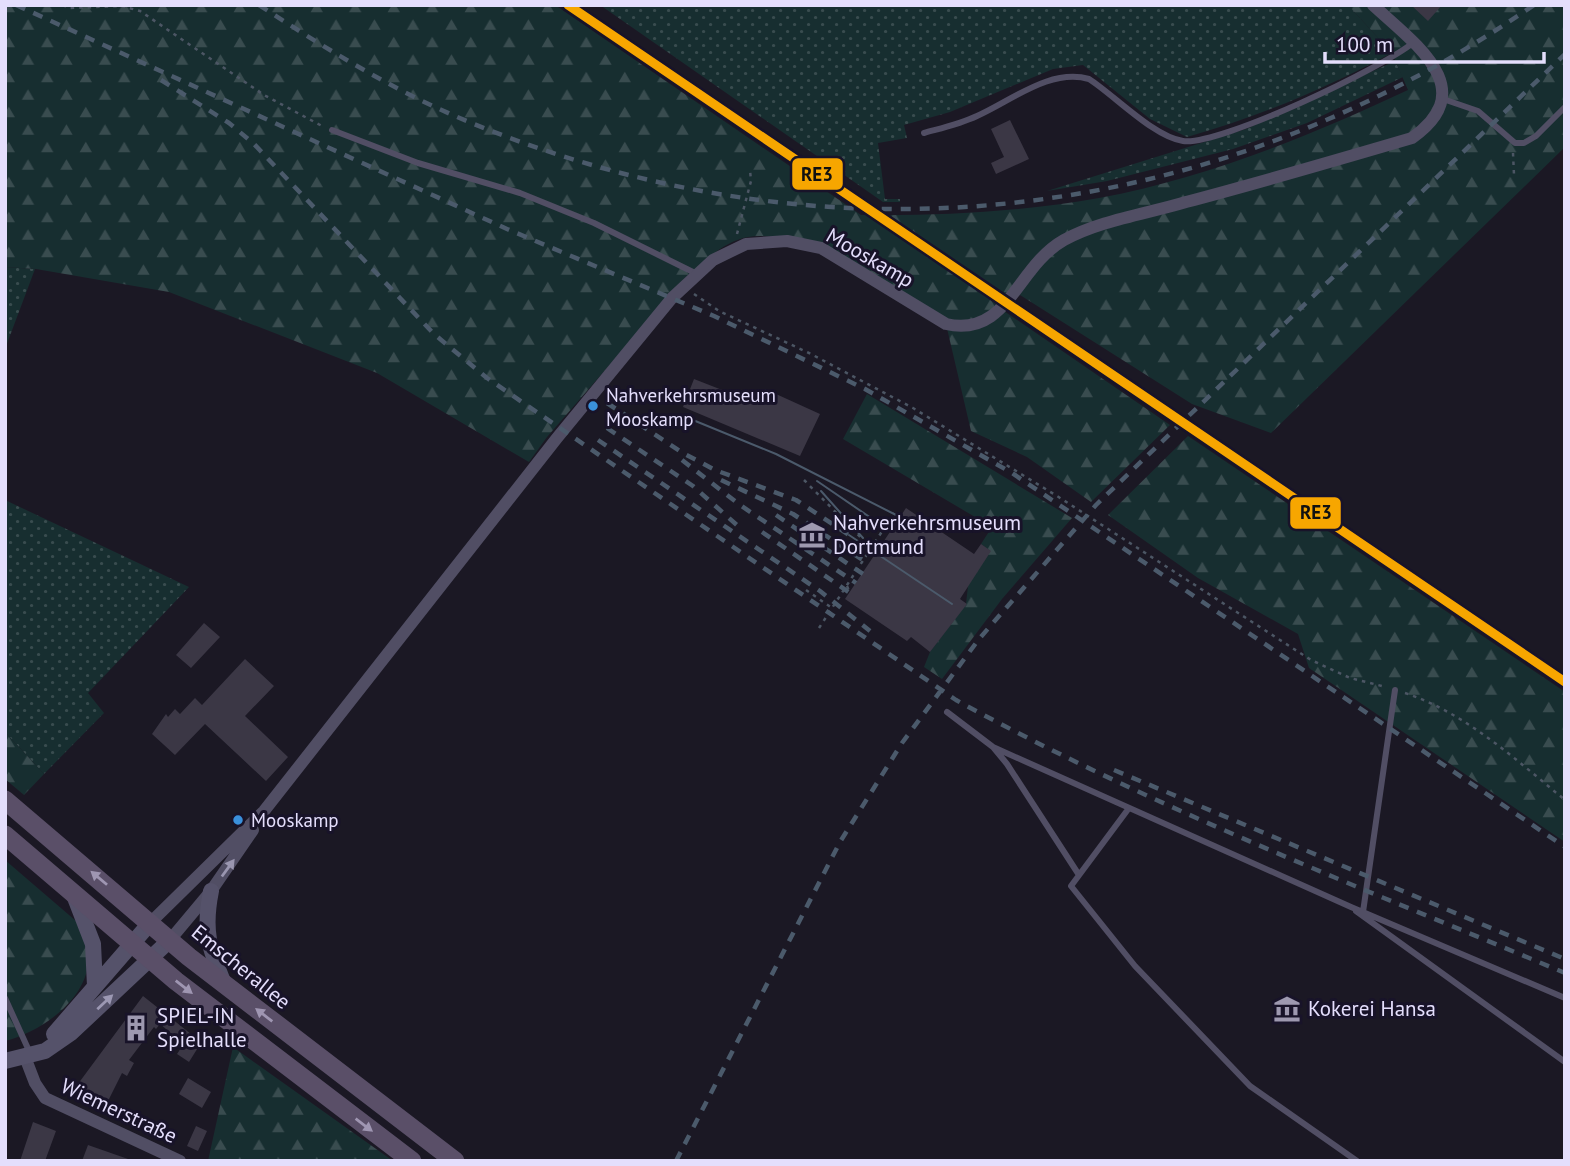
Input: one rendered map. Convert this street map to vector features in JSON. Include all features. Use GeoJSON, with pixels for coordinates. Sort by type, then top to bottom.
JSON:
{"type":"FeatureCollection","features":[{"type":"Feature","properties":{"kind":"main road","name":"Emscherallee"},"geometry":{"type":"LineString","coordinates":[[5,800],[224,984],[455,1161]]}},
{"type":"Feature","properties":{"kind":"main road"},"geometry":{"type":"LineString","coordinates":[[5,835],[152,959],[412,1161]]}},
{"type":"Feature","properties":{"kind":"street"},"geometry":{"type":"LineString","coordinates":[[1373,5],[1413,42],[1437,71],[1443,99]]}},
{"type":"Feature","properties":{"kind":"street","name":"Mooskamp"},"geometry":{"type":"LineString","coordinates":[[151,922],[259,817],[557,438],[684,286],[713,260],[746,244],[787,241],[821,248],[946,324],[967,328],[980,325],[1000,309],[1040,258],[1063,241],[1092,228],[1412,138],[1435,119],[1443,99]]}},
{"type":"Feature","properties":{"kind":"street","name":"Mooskamp"},"geometry":{"type":"LineString","coordinates":[[170,940],[211,891],[249,837],[259,817]]}},
{"type":"Feature","properties":{"kind":"street"},"geometry":{"type":"LineString","coordinates":[[71,890],[93,944],[95,986]]}},
{"type":"Feature","properties":{"kind":"street"},"geometry":{"type":"LineString","coordinates":[[211,891],[206,930],[209,948],[224,984]]}},
{"type":"Feature","properties":{"kind":"street"},"geometry":{"type":"LineString","coordinates":[[28,1056],[69,1020],[151,922]]}},
{"type":"Feature","properties":{"kind":"street"},"geometry":{"type":"LineString","coordinates":[[5,1061],[45,1051],[71,1033],[170,940]]}},
{"type":"Feature","properties":{"kind":"street","name":"Wiemerstraße"},"geometry":{"type":"LineString","coordinates":[[28,1056],[35,1083],[45,1098],[180,1161]]}},
{"type":"Feature","properties":{"kind":"lane"},"geometry":{"type":"LineString","coordinates":[[924,133],[977,116],[1050,80],[1076,75],[1089,79],[1155,127],[1184,142],[1218,134],[1281,111],[1368,72],[1413,42]]}},
{"type":"Feature","properties":{"kind":"lane"},"geometry":{"type":"LineString","coordinates":[[1443,99],[1478,111],[1516,143],[1524,143],[1536,136],[1565,107]]}},
{"type":"Feature","properties":{"kind":"lane"},"geometry":{"type":"LineString","coordinates":[[331,130],[418,163],[557,208],[594,223],[697,274]]}},
{"type":"Feature","properties":{"kind":"lane"},"geometry":{"type":"LineString","coordinates":[[1363,912],[1395,690]]}},
{"type":"Feature","properties":{"kind":"lane"},"geometry":{"type":"LineString","coordinates":[[947,712],[993,747],[1351,907],[1565,998]]}},
{"type":"Feature","properties":{"kind":"lane"},"geometry":{"type":"LineString","coordinates":[[993,747],[1007,764],[1079,875]]}},
{"type":"Feature","properties":{"kind":"lane"},"geometry":{"type":"LineString","coordinates":[[1129,808],[1071,886],[1135,966],[1250,1086],[1357,1161]]}},
{"type":"Feature","properties":{"kind":"lane"},"geometry":{"type":"LineString","coordinates":[[1351,907],[1565,1062]]}},
{"type":"Feature","properties":{"kind":"lane"},"geometry":{"type":"LineString","coordinates":[[5,998],[28,1056]]}},
{"type":"Feature","properties":{"kind":"path"},"geometry":{"type":"LineString","coordinates":[[63,5],[68,8],[122,6],[140,11],[264,95],[297,115],[331,130]]}},
{"type":"Feature","properties":{"kind":"path"},"geometry":{"type":"LineString","coordinates":[[1513,163],[1514,175]]}},
{"type":"Feature","properties":{"kind":"path"},"geometry":{"type":"LineString","coordinates":[[733,251],[751,181],[750,170]]}},
{"type":"Feature","properties":{"kind":"path"},"geometry":{"type":"LineString","coordinates":[[684,286],[719,311],[809,353],[924,415],[1057,496],[1311,660],[1350,678],[1395,690],[1450,713],[1512,756],[1565,800]]}},
{"type":"Feature","properties":{"kind":"path"},"geometry":{"type":"LineString","coordinates":[[804,480],[871,548]]}},
{"type":"Feature","properties":{"kind":"path"},"geometry":{"type":"LineString","coordinates":[[819,628],[894,513]]}},
{"type":"Feature","properties":{"kind":"path"},"geometry":{"type":"LineString","coordinates":[[847,586],[849,593]]}},
{"type":"Feature","properties":{"kind":"path"},"geometry":{"type":"LineString","coordinates":[[806,590],[832,608]]}},
{"type":"Feature","properties":{"kind":"green space"},"geometry":{"type":"Polygon","coordinates":[[[5,5],[555,5],[861,215],[891,215],[1010,210],[1069,203],[1139,190],[1257,154],[1408,90],[1392,53],[1348,5],[1565,5],[1565,147],[1271,433],[1192,404],[1020,295],[1001,309],[1170,425],[1091,502],[1027,457],[971,431],[946,324],[850,266],[795,242],[770,237],[748,237],[730,243],[685,278],[547,437],[529,462],[377,373],[169,292],[36,269],[5,267],[5,5]]]}},
{"type":"Feature","properties":{"kind":"green space"},"geometry":{"type":"Polygon","coordinates":[[[600,5],[1348,5],[1392,53],[1292,101],[1187,137],[1150,119],[1083,65],[1053,69],[950,112],[904,125],[907,138],[878,143],[885,199],[900,199],[900,202],[883,202],[600,5]]]}},
{"type":"Feature","properties":{"kind":"green space"},"geometry":{"type":"Polygon","coordinates":[[[1395,61],[1403,77],[1307,123],[1233,149],[1107,181],[1047,191],[1246,129],[1395,61]]]}},
{"type":"Feature","properties":{"kind":"green space"},"geometry":{"type":"Polygon","coordinates":[[[5,267],[35,269],[5,349],[5,267]]]}},
{"type":"Feature","properties":{"kind":"green space"},"geometry":{"type":"Polygon","coordinates":[[[867,394],[1072,518],[1002,599],[942,679],[924,667],[930,652],[966,604],[968,586],[990,551],[981,544],[992,527],[843,439],[867,394]]]}},
{"type":"Feature","properties":{"kind":"green space"},"geometry":{"type":"Polygon","coordinates":[[[1188,436],[1565,692],[1565,842],[1309,668],[1298,634],[1198,578],[1108,515],[1188,436]]]}},
{"type":"Feature","properties":{"kind":"green space"},"geometry":{"type":"Polygon","coordinates":[[[5,500],[189,587],[88,693],[104,713],[44,774],[5,732],[5,500]]]}},
{"type":"Feature","properties":{"kind":"green space"},"geometry":{"type":"Polygon","coordinates":[[[5,732],[44,774],[24,795],[5,779],[5,732]]]}},
{"type":"Feature","properties":{"kind":"green space"},"geometry":{"type":"Polygon","coordinates":[[[5,860],[76,921],[86,941],[89,961],[84,979],[60,1012],[43,1024],[5,1041],[5,860]]]}},
{"type":"Feature","properties":{"kind":"green space"},"geometry":{"type":"Polygon","coordinates":[[[233,1047],[393,1161],[208,1161],[233,1047]]]}},
{"type":"Feature","properties":{"kind":"building"},"geometry":{"type":"Polygon","coordinates":[[[1411,5],[1442,5],[1428,21],[1411,5]]]}},
{"type":"Feature","properties":{"kind":"building"},"geometry":{"type":"Polygon","coordinates":[[[1010,120],[1029,159],[996,174],[991,163],[1004,157],[991,129],[1010,120]]]}},
{"type":"Feature","properties":{"kind":"building"},"geometry":{"type":"Polygon","coordinates":[[[694,379],[758,404],[765,389],[820,414],[800,456],[683,407],[694,379]]]}},
{"type":"Feature","properties":{"kind":"building"},"geometry":{"type":"Polygon","coordinates":[[[906,508],[974,554],[981,544],[991,551],[960,599],[967,604],[930,652],[911,637],[907,641],[845,599],[906,508]]]}},
{"type":"Feature","properties":{"kind":"building"},"geometry":{"type":"Polygon","coordinates":[[[204,623],[220,637],[191,668],[176,655],[204,623]]]}},
{"type":"Feature","properties":{"kind":"building"},"geometry":{"type":"Polygon","coordinates":[[[245,659],[274,686],[245,716],[288,757],[266,781],[205,724],[175,755],[152,734],[166,714],[168,717],[175,709],[180,714],[195,698],[202,705],[245,659]]]}},
{"type":"Feature","properties":{"kind":"building"},"geometry":{"type":"Polygon","coordinates":[[[143,996],[191,1034],[184,1044],[160,1024],[156,1029],[154,1027],[129,1060],[134,1063],[127,1076],[122,1073],[107,1103],[75,1088],[143,996]]]}},
{"type":"Feature","properties":{"kind":"building"},"geometry":{"type":"Polygon","coordinates":[[[187,1039],[199,1046],[189,1062],[177,1054],[187,1039]]]}},
{"type":"Feature","properties":{"kind":"building"},"geometry":{"type":"Polygon","coordinates":[[[188,1078],[211,1092],[202,1108],[179,1094],[188,1078]]]}},
{"type":"Feature","properties":{"kind":"building"},"geometry":{"type":"Polygon","coordinates":[[[33,1122],[56,1131],[45,1161],[20,1161],[33,1122]]]}},
{"type":"Feature","properties":{"kind":"building"},"geometry":{"type":"Polygon","coordinates":[[[196,1126],[207,1131],[198,1151],[187,1146],[196,1126]]]}},
{"type":"Feature","properties":{"kind":"building"},"geometry":{"type":"Polygon","coordinates":[[[88,1145],[128,1159],[128,1161],[82,1161],[88,1145]]]}},
{"type":"Feature","properties":{"kind":"tram line"},"geometry":{"type":"LineString","coordinates":[[688,418],[776,454],[900,517]]}},
{"type":"Feature","properties":{"kind":"tram line"},"geometry":{"type":"LineString","coordinates":[[817,481],[890,531]]}},
{"type":"Feature","properties":{"kind":"tram line"},"geometry":{"type":"LineString","coordinates":[[821,491],[863,538]]}},
{"type":"Feature","properties":{"kind":"tram line"},"geometry":{"type":"LineString","coordinates":[[849,535],[952,604]]}},
{"type":"Feature","properties":{"kind":"railway"},"geometry":{"type":"LineString","coordinates":[[16,5],[507,229],[714,316],[865,389],[1012,473],[1565,847]]}},
{"type":"Feature","properties":{"kind":"railway"},"geometry":{"type":"LineString","coordinates":[[259,5],[363,70],[445,112],[610,170],[747,198],[884,209],[1019,202],[1153,178],[1284,137],[1411,79],[1534,5]]}},
{"type":"Feature","properties":{"kind":"railway"},"geometry":{"type":"LineString","coordinates":[[676,1161],[840,842],[902,743],[979,639],[1096,505],[1565,54]]}},
{"type":"Feature","properties":{"kind":"railway"},"geometry":{"type":"LineString","coordinates":[[161,80],[229,123],[254,144],[434,334],[487,378],[956,700],[1180,811],[1565,973]]}},
{"type":"Feature","properties":{"kind":"railway"},"geometry":{"type":"LineString","coordinates":[[607,403],[683,453],[715,470],[796,500],[849,535]]}},
{"type":"Feature","properties":{"kind":"railway"},"geometry":{"type":"LineString","coordinates":[[607,428],[693,486],[738,526]]}},
{"type":"Feature","properties":{"kind":"railway"},"geometry":{"type":"LineString","coordinates":[[598,440],[820,591],[870,631]]}},
{"type":"Feature","properties":{"kind":"railway"},"geometry":{"type":"LineString","coordinates":[[682,460],[740,505],[856,583]]}},
{"type":"Feature","properties":{"kind":"railway"},"geometry":{"type":"LineString","coordinates":[[721,480],[793,514],[869,564]]}},
{"type":"Feature","properties":{"kind":"railway"},"geometry":{"type":"LineString","coordinates":[[776,515],[863,574]]}},
{"type":"Feature","properties":{"kind":"railway"},"geometry":{"type":"LineString","coordinates":[[762,532],[850,593]]}},
{"type":"Feature","properties":{"kind":"railway"},"geometry":{"type":"LineString","coordinates":[[1114,770],[1565,959]]}},
{"type":"Feature","properties":{"kind":"transit line","name":"RE3"},"geometry":{"type":"LineString","coordinates":[[568,5],[1565,682]]}},
{"type":"Feature","properties":{"kind":"place","name":"Nahverkehrsmuseum Mooskamp"},"geometry":{"type":"Point","coordinates":[593,406]}},
{"type":"Feature","properties":{"kind":"place","name":"Nahverkehrsmuseum Dortmund"},"geometry":{"type":"Point","coordinates":[812,535]}},
{"type":"Feature","properties":{"kind":"place","name":"Mooskamp"},"geometry":{"type":"Point","coordinates":[238,820]}},
{"type":"Feature","properties":{"kind":"place","name":"Kokerei Hansa"},"geometry":{"type":"Point","coordinates":[1287,1009]}},
{"type":"Feature","properties":{"kind":"place","name":"SPIEL-IN Spielhalle"},"geometry":{"type":"Point","coordinates":[136,1028]}}]}
